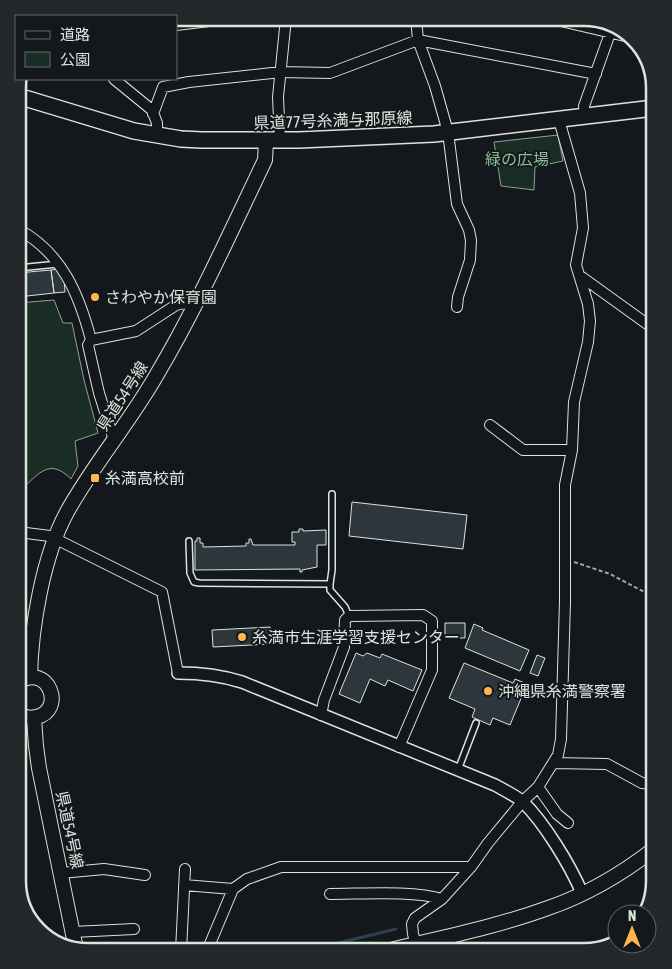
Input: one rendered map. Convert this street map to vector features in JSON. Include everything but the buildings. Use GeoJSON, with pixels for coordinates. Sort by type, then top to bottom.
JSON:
{"type":"FeatureCollection","features":[{"type":"Feature","properties":{"kind":"main road","name":"県道77号糸満与那原線"},"geometry":{"type":"LineString","coordinates":[[26,98],[134,131],[195,140],[273,140],[448,132],[646,109]]}},
{"type":"Feature","properties":{"kind":"main road","name":"県道54号線"},"geometry":{"type":"LineString","coordinates":[[26,671],[48,560],[67,512],[156,377],[195,307],[273,140]]}},
{"type":"Feature","properties":{"kind":"main road","name":"県道54号線"},"geometry":{"type":"LineString","coordinates":[[26,679],[37,677],[44,681],[51,692],[50,706],[46,712],[34,718],[36,746],[75,942]]}},
{"type":"Feature","properties":{"kind":"main road"},"geometry":{"type":"LineString","coordinates":[[26,717],[34,718]]}},
{"type":"Feature","properties":{"kind":"main road"},"geometry":{"type":"LineString","coordinates":[[420,943],[484,928],[549,908],[596,887],[646,855]]}},
{"type":"Feature","properties":{"kind":"street"},"geometry":{"type":"LineString","coordinates":[[273,140],[285,26]]}},
{"type":"Feature","properties":{"kind":"street"},"geometry":{"type":"LineString","coordinates":[[417,26],[418,40],[435,86],[448,132],[457,204],[469,230],[471,240],[470,260],[458,297],[457,308]]}},
{"type":"Feature","properties":{"kind":"street"},"geometry":{"type":"LineString","coordinates":[[585,117],[584,106],[610,33]]}},
{"type":"Feature","properties":{"kind":"street"},"geometry":{"type":"LineString","coordinates":[[153,114],[162,83],[281,72],[330,73],[418,40],[596,74]]}},
{"type":"Feature","properties":{"kind":"street"},"geometry":{"type":"LineString","coordinates":[[115,80],[152,110],[157,123],[157,135]]}},
{"type":"Feature","properties":{"kind":"street"},"geometry":{"type":"LineString","coordinates":[[416,943],[412,924],[415,918],[442,899],[472,867],[488,843],[522,802],[538,787],[558,755],[561,739],[566,559],[565,485],[572,450],[574,402],[588,342],[590,321],[588,304],[576,265],[583,228],[580,193],[560,120]]}},
{"type":"Feature","properties":{"kind":"street"},"geometry":{"type":"LineString","coordinates":[[26,235],[47,250],[64,271],[76,293],[91,340],[88,345],[99,393],[114,440]]}},
{"type":"Feature","properties":{"kind":"street"},"geometry":{"type":"LineString","coordinates":[[579,275],[646,323]]}},
{"type":"Feature","properties":{"kind":"street"},"geometry":{"type":"LineString","coordinates":[[91,340],[136,331],[176,304],[185,303],[195,307]]}},
{"type":"Feature","properties":{"kind":"street"},"geometry":{"type":"LineString","coordinates":[[490,425],[523,450],[572,450]]}},
{"type":"Feature","properties":{"kind":"street"},"geometry":{"type":"LineString","coordinates":[[26,533],[50,536],[162,592],[178,673],[221,675],[494,785],[522,802],[547,831],[582,893]]}},
{"type":"Feature","properties":{"kind":"street"},"geometry":{"type":"LineString","coordinates":[[321,715],[324,700],[344,647],[345,620],[348,616],[423,615],[432,621],[432,670],[399,747]]}},
{"type":"Feature","properties":{"kind":"street"},"geometry":{"type":"LineString","coordinates":[[553,764],[607,764],[646,783]]}},
{"type":"Feature","properties":{"kind":"street"},"geometry":{"type":"LineString","coordinates":[[538,787],[557,814],[568,823]]}},
{"type":"Feature","properties":{"kind":"street"},"geometry":{"type":"LineString","coordinates":[[210,943],[233,889],[247,879],[281,867],[472,867]]}},
{"type":"Feature","properties":{"kind":"street"},"geometry":{"type":"LineString","coordinates":[[181,943],[185,869]]}},
{"type":"Feature","properties":{"kind":"street"},"geometry":{"type":"LineString","coordinates":[[61,873],[104,870],[145,875]]}},
{"type":"Feature","properties":{"kind":"street"},"geometry":{"type":"LineString","coordinates":[[184,885],[233,889]]}},
{"type":"Feature","properties":{"kind":"street"},"geometry":{"type":"LineString","coordinates":[[330,894],[401,894],[432,896],[442,899]]}},
{"type":"Feature","properties":{"kind":"street"},"geometry":{"type":"LineString","coordinates":[[73,932],[134,929]]}},
{"type":"Feature","properties":{"kind":"lane"},"geometry":{"type":"LineString","coordinates":[[26,267],[58,264]]}},
{"type":"Feature","properties":{"kind":"lane"},"geometry":{"type":"LineString","coordinates":[[332,494],[332,570],[330,590],[345,607],[348,616]]}},
{"type":"Feature","properties":{"kind":"lane"},"geometry":{"type":"LineString","coordinates":[[189,540],[190,573],[194,582],[330,584]]}},
{"type":"Feature","properties":{"kind":"lane"},"geometry":{"type":"LineString","coordinates":[[458,770],[476,723]]}},
{"type":"Feature","properties":{"kind":"path"},"geometry":{"type":"LineString","coordinates":[[566,559],[610,574],[646,593]]}},
{"type":"Feature","properties":{"kind":"green space","name":"緑の広場"},"geometry":{"type":"Polygon","coordinates":[[[558,135],[563,161],[535,167],[534,190],[501,186],[494,142],[558,135]]]}},
{"type":"Feature","properties":{"kind":"green space"},"geometry":{"type":"Polygon","coordinates":[[[54,300],[63,323],[72,323],[98,433],[75,441],[78,466],[71,479],[58,470],[46,469],[26,485],[26,302],[54,300]]]}},
{"type":"Feature","properties":{"kind":"waterway"},"geometry":{"type":"LineString","coordinates":[[338,943],[396,929]]}},
{"type":"Feature","properties":{"kind":"place","name":"さわやか保育園"},"geometry":{"type":"Point","coordinates":[95,297]}},
{"type":"Feature","properties":{"kind":"place","name":"糸満高校前"},"geometry":{"type":"Point","coordinates":[95,478]}},
{"type":"Feature","properties":{"kind":"place","name":"糸満市生涯学習支援センター"},"geometry":{"type":"Point","coordinates":[242,637]}},
{"type":"Feature","properties":{"kind":"place","name":"沖縄県糸満警察署"},"geometry":{"type":"Point","coordinates":[488,691]}}]}
